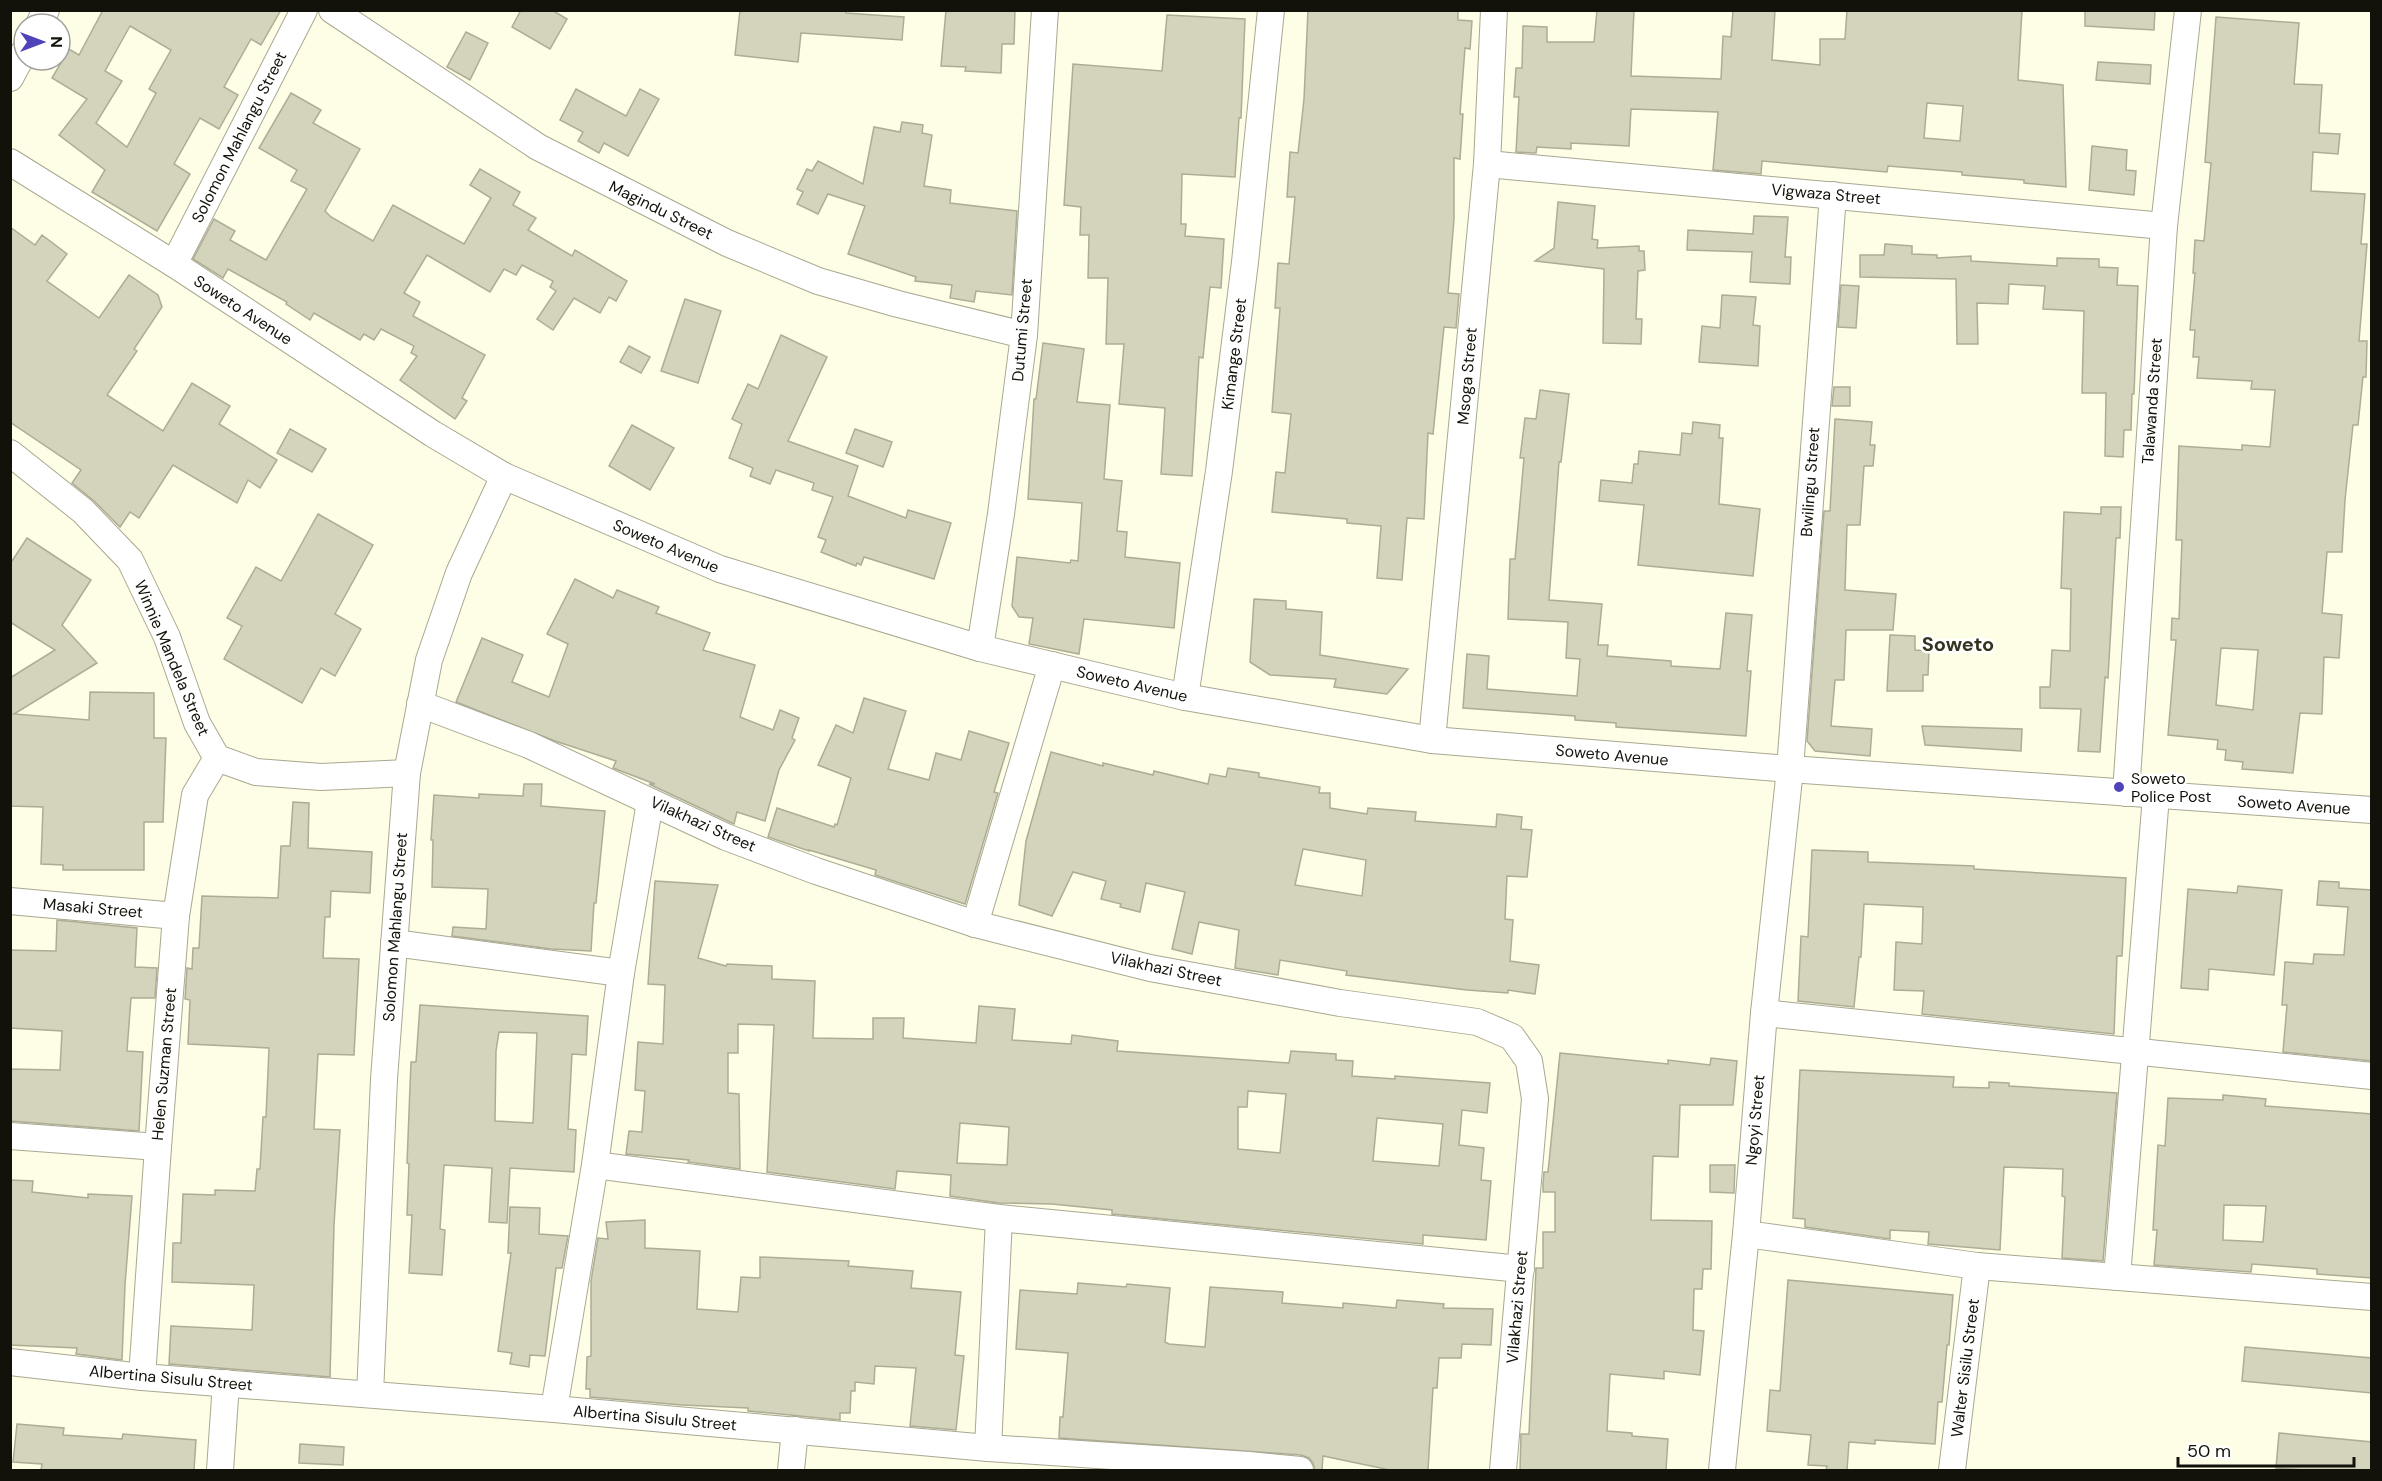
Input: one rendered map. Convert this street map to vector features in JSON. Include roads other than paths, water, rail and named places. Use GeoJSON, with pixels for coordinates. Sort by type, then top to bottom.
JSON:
{"type":"FeatureCollection","features":[{"type":"Feature","properties":{"kind":"street","name":"Solomon Mahlangu Street"},"geometry":{"type":"LineString","coordinates":[[174,264],[304,10]]}},
{"type":"Feature","properties":{"kind":"street","name":"Magindu Street"},"geometry":{"type":"LineString","coordinates":[[332,10],[538,147],[727,243],[818,280],[898,304],[1024,335]]}},
{"type":"Feature","properties":{"kind":"street","name":"Dutumi Street"},"geometry":{"type":"LineString","coordinates":[[980,648],[1001,514],[1024,335],[1045,10]]}},
{"type":"Feature","properties":{"kind":"street","name":"Kimange Street"},"geometry":{"type":"LineString","coordinates":[[1185,697],[1222,448],[1245,262],[1271,10]]}},
{"type":"Feature","properties":{"kind":"street","name":"Msoga Street"},"geometry":{"type":"LineString","coordinates":[[1432,740],[1487,164],[1494,10]]}},
{"type":"Feature","properties":{"kind":"street","name":"Talawanda Street"},"geometry":{"type":"LineString","coordinates":[[2126,793],[2164,226],[2187,10]]}},
{"type":"Feature","properties":{"kind":"street","name":"Soweto Avenue"},"geometry":{"type":"LineString","coordinates":[[10,162],[174,264],[433,435],[504,476],[720,569],[980,648],[1185,697],[1432,740],[1790,769],[2372,810]]}},
{"type":"Feature","properties":{"kind":"street","name":"Vigwaza Street"},"geometry":{"type":"LineString","coordinates":[[1487,164],[2164,226]]}},
{"type":"Feature","properties":{"kind":"street","name":"Bwilingu Street"},"geometry":{"type":"LineString","coordinates":[[1790,769],[1833,195]]}},
{"type":"Feature","properties":{"kind":"street","name":"Winnie Mandela Street"},"geometry":{"type":"LineString","coordinates":[[10,453],[83,511],[130,560],[167,637],[197,723],[217,758]]}},
{"type":"Feature","properties":{"kind":"street","name":"Solomon Mahlangu Street"},"geometry":{"type":"LineString","coordinates":[[370,1394],[384,1079],[407,773],[429,660],[459,573],[504,476]]}},
{"type":"Feature","properties":{"kind":"street"},"geometry":{"type":"LineString","coordinates":[[975,924],[1052,665]]}},
{"type":"Feature","properties":{"kind":"street","name":"Vilakhazi Street"},"geometry":{"type":"LineString","coordinates":[[420,704],[529,745],[726,837],[816,871],[975,924],[1150,968],[1340,1003],[1478,1022],[1512,1037],[1528,1061],[1535,1099],[1503,1470]]}},
{"type":"Feature","properties":{"kind":"street"},"geometry":{"type":"LineString","coordinates":[[217,758],[256,772],[321,777],[407,773]]}},
{"type":"Feature","properties":{"kind":"street","name":"Helen Suzman Street"},"geometry":{"type":"LineString","coordinates":[[142,1377],[176,916],[195,795],[217,758]]}},
{"type":"Feature","properties":{"kind":"street","name":"Ngoyi Street"},"geometry":{"type":"LineString","coordinates":[[1722,1470],[1746,1234],[1764,1013],[1790,769]]}},
{"type":"Feature","properties":{"kind":"street"},"geometry":{"type":"LineString","coordinates":[[2117,1277],[2156,796]]}},
{"type":"Feature","properties":{"kind":"street"},"geometry":{"type":"LineString","coordinates":[[554,1409],[595,1166],[621,973],[650,801]]}},
{"type":"Feature","properties":{"kind":"street","name":"Masaki Street"},"geometry":{"type":"LineString","coordinates":[[10,901],[176,916]]}},
{"type":"Feature","properties":{"kind":"street"},"geometry":{"type":"LineString","coordinates":[[394,943],[621,973]]}},
{"type":"Feature","properties":{"kind":"street"},"geometry":{"type":"LineString","coordinates":[[1764,1013],[2372,1076]]}},
{"type":"Feature","properties":{"kind":"street"},"geometry":{"type":"LineString","coordinates":[[10,1136],[158,1147]]}},
{"type":"Feature","properties":{"kind":"street"},"geometry":{"type":"LineString","coordinates":[[595,1166],[999,1218],[1521,1269]]}},
{"type":"Feature","properties":{"kind":"street"},"geometry":{"type":"LineString","coordinates":[[988,1448],[999,1218]]}},
{"type":"Feature","properties":{"kind":"street"},"geometry":{"type":"LineString","coordinates":[[1746,1234],[1977,1266],[2372,1297]]}},
{"type":"Feature","properties":{"kind":"street","name":"Walter Sisilu Street"},"geometry":{"type":"LineString","coordinates":[[1952,1470],[1977,1266]]}},
{"type":"Feature","properties":{"kind":"street","name":"Albertina Sisulu Street"},"geometry":{"type":"LineString","coordinates":[[10,1362],[142,1377],[554,1409],[988,1448],[1299,1470]]}},
{"type":"Feature","properties":{"kind":"street"},"geometry":{"type":"LineString","coordinates":[[219,1470],[226,1383]]}},
{"type":"Feature","properties":{"kind":"street"},"geometry":{"type":"LineString","coordinates":[[791,1470],[795,1430]]}},
{"type":"Feature","properties":{"kind":"place","name":"Soweto Police Post"},"geometry":{"type":"Point","coordinates":[2119,787]}},
{"type":"Feature","properties":{"kind":"district","name":"Soweto"},"geometry":{"type":"Point","coordinates":[1958,644]}}]}
